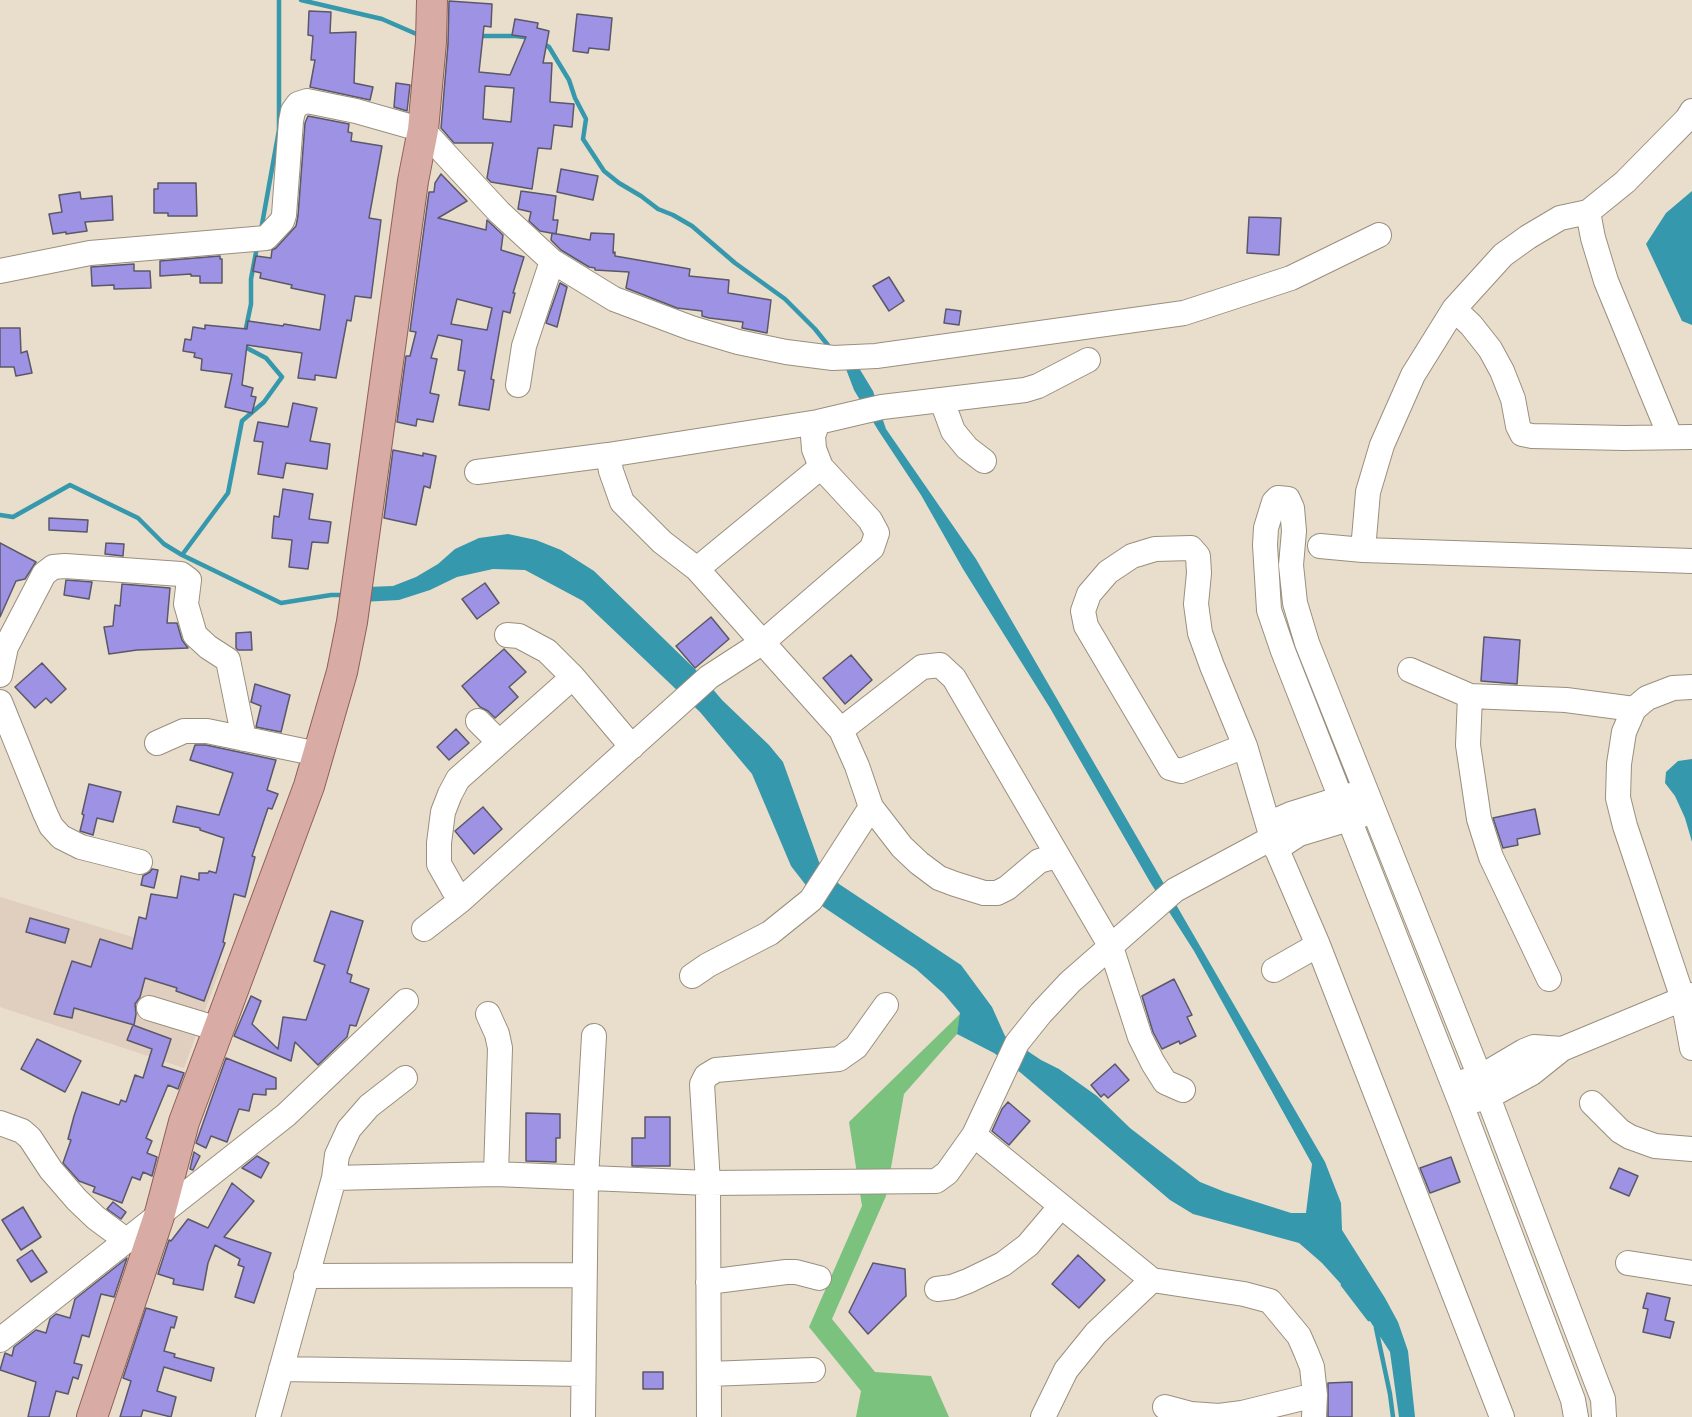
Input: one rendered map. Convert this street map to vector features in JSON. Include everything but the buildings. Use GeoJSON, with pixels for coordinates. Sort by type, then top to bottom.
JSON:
{"type":"FeatureCollection","features":[{"type":"Feature","properties":{"kind":"main road"},"geometry":{"type":"LineString","coordinates":[[92,1417],[160,1213],[184,1122],[309,786],[342,672],[352,622],[413,181],[423,130],[432,5]]}},
{"type":"Feature","properties":{"kind":"street"},"geometry":{"type":"LineString","coordinates":[[0,271],[90,253],[266,238],[282,221],[284,215],[293,111],[298,104],[307,101],[356,111],[423,130],[499,212],[552,261],[614,299],[691,328],[748,344],[840,357],[876,356],[1184,314],[1291,278],[1379,235]]}},
{"type":"Feature","properties":{"kind":"street"},"geometry":{"type":"LineString","coordinates":[[1363,550],[1368,492],[1382,445],[1413,375],[1454,309],[1503,255],[1560,218],[1587,212],[1625,182],[1687,119],[1692,111]]}},
{"type":"Feature","properties":{"kind":"street"},"geometry":{"type":"LineString","coordinates":[[1454,309],[1471,325],[1494,356],[1513,399],[1518,426],[1522,434],[1624,438],[1681,437],[1606,281],[1587,212]]}},
{"type":"Feature","properties":{"kind":"street"},"geometry":{"type":"LineString","coordinates":[[518,385],[524,346],[552,261]]}},
{"type":"Feature","properties":{"kind":"street"},"geometry":{"type":"LineString","coordinates":[[477,472],[818,422],[882,406],[942,401],[1038,386],[1088,360]]}},
{"type":"Feature","properties":{"kind":"street"},"geometry":{"type":"LineString","coordinates":[[942,401],[953,431],[967,448],[984,461]]}},
{"type":"Feature","properties":{"kind":"street"},"geometry":{"type":"LineString","coordinates":[[424,929],[460,901],[709,677],[763,642],[872,548],[876,533],[870,520],[821,467],[814,449],[813,436],[818,422]]}},
{"type":"Feature","properties":{"kind":"street"},"geometry":{"type":"LineString","coordinates":[[608,454],[611,471],[622,502],[662,542],[697,569],[841,730],[857,766],[871,807],[902,847],[919,863],[939,878],[984,893],[997,893],[1039,861],[1057,856]]}},
{"type":"Feature","properties":{"kind":"street"},"geometry":{"type":"LineString","coordinates":[[697,569],[821,467]]}},
{"type":"Feature","properties":{"kind":"street"},"geometry":{"type":"LineString","coordinates":[[1576,1417],[1573,1400],[1457,1094],[1269,610],[1265,567],[1266,528],[1274,502],[1278,498],[1288,499],[1292,508],[1294,531],[1291,565],[1295,603],[1307,644],[1484,1087],[1603,1399],[1604,1417]]}},
{"type":"Feature","properties":{"kind":"street"},"geometry":{"type":"LineString","coordinates":[[1320,546],[1363,550],[1692,561]]}},
{"type":"Feature","properties":{"kind":"street"},"geometry":{"type":"LineString","coordinates":[[1245,746],[1181,771],[1170,768],[1086,626],[1083,611],[1089,594],[1108,572],[1132,556],[1155,549],[1191,548],[1198,556],[1196,604],[1200,633],[1245,746],[1272,837],[1318,945],[1502,1417]]}},
{"type":"Feature","properties":{"kind":"street"},"geometry":{"type":"LineString","coordinates":[[0,675],[6,647],[44,574],[53,567],[181,574],[189,580],[186,604],[195,635],[228,660],[244,739]]}},
{"type":"Feature","properties":{"kind":"street"},"geometry":{"type":"LineString","coordinates":[[507,635],[519,636],[546,651],[573,677],[633,747]]}},
{"type":"Feature","properties":{"kind":"street"},"geometry":{"type":"LineString","coordinates":[[841,730],[922,667],[940,665],[954,678],[1111,948],[1140,1037],[1153,1063],[1165,1082],[1183,1090]]}},
{"type":"Feature","properties":{"kind":"street"},"geometry":{"type":"LineString","coordinates":[[1410,670],[1470,696],[1566,700],[1634,710]]}},
{"type":"Feature","properties":{"kind":"street"},"geometry":{"type":"LineString","coordinates":[[460,901],[439,864],[443,812],[458,779],[573,677]]}},
{"type":"Feature","properties":{"kind":"street"},"geometry":{"type":"LineString","coordinates":[[1692,687],[1673,688],[1647,698],[1634,710],[1624,732],[1619,764],[1618,798],[1624,826],[1687,997],[1692,1048]]}},
{"type":"Feature","properties":{"kind":"street"},"geometry":{"type":"LineString","coordinates":[[1470,696],[1468,745],[1479,819],[1491,857],[1549,979]]}},
{"type":"Feature","properties":{"kind":"street"},"geometry":{"type":"LineString","coordinates":[[0,702],[51,826],[61,837],[81,847],[140,862]]}},
{"type":"Feature","properties":{"kind":"street"},"geometry":{"type":"LineString","coordinates":[[478,721],[499,742]]}},
{"type":"Feature","properties":{"kind":"street"},"geometry":{"type":"LineString","coordinates":[[157,743],[184,731],[207,731],[318,754]]}},
{"type":"Feature","properties":{"kind":"street"},"geometry":{"type":"LineString","coordinates":[[334,1178],[496,1174],[708,1183],[936,1181],[947,1173],[974,1135],[1017,1043],[1070,982],[1111,948],[1155,906],[1175,890],[1272,837],[1291,814],[1344,808],[1370,801]]}},
{"type":"Feature","properties":{"kind":"street"},"geometry":{"type":"LineString","coordinates":[[692,975],[770,933],[812,900],[871,807]]}},
{"type":"Feature","properties":{"kind":"street"},"geometry":{"type":"LineString","coordinates":[[1274,970],[1318,945]]}},
{"type":"Feature","properties":{"kind":"street"},"geometry":{"type":"LineString","coordinates":[[1457,1094],[1540,1068],[1562,1048],[1687,997]]}},
{"type":"Feature","properties":{"kind":"street"},"geometry":{"type":"LineString","coordinates":[[0,1340],[286,1115],[406,1001]]}},
{"type":"Feature","properties":{"kind":"street"},"geometry":{"type":"LineString","coordinates":[[709,1417],[708,1183],[702,1084],[706,1076],[716,1070],[838,1059],[855,1047],[886,1005]]}},
{"type":"Feature","properties":{"kind":"street"},"geometry":{"type":"LineString","coordinates":[[149,1008],[218,1029]]}},
{"type":"Feature","properties":{"kind":"street"},"geometry":{"type":"LineString","coordinates":[[488,1014],[497,1034],[500,1048],[496,1174]]}},
{"type":"Feature","properties":{"kind":"street"},"geometry":{"type":"LineString","coordinates":[[583,1417],[586,1178],[594,1035]]}},
{"type":"Feature","properties":{"kind":"street"},"geometry":{"type":"LineString","coordinates":[[268,1417],[334,1178],[337,1155],[349,1129],[369,1106],[405,1078]]}},
{"type":"Feature","properties":{"kind":"street"},"geometry":{"type":"LineString","coordinates":[[1592,1103],[1620,1131],[1630,1137],[1655,1146],[1692,1149]]}},
{"type":"Feature","properties":{"kind":"street"},"geometry":{"type":"LineString","coordinates":[[0,1124],[22,1131],[30,1138],[51,1170],[77,1200],[96,1218],[127,1241]]}},
{"type":"Feature","properties":{"kind":"street"},"geometry":{"type":"LineString","coordinates":[[974,1135],[1152,1280],[1244,1294],[1270,1301],[1299,1336],[1312,1367],[1314,1406],[1219,1416],[1191,1414],[1165,1407]]}},
{"type":"Feature","properties":{"kind":"street"},"geometry":{"type":"LineString","coordinates":[[937,1289],[952,1287],[968,1281],[1003,1264],[1028,1245],[1061,1206]]}},
{"type":"Feature","properties":{"kind":"street"},"geometry":{"type":"LineString","coordinates":[[1628,1263],[1692,1273]]}},
{"type":"Feature","properties":{"kind":"street"},"geometry":{"type":"LineString","coordinates":[[708,1282],[786,1272],[819,1278]]}},
{"type":"Feature","properties":{"kind":"street"},"geometry":{"type":"LineString","coordinates":[[306,1276],[584,1275]]}},
{"type":"Feature","properties":{"kind":"street"},"geometry":{"type":"LineString","coordinates":[[1043,1417],[1066,1370],[1096,1333],[1152,1280]]}},
{"type":"Feature","properties":{"kind":"street"},"geometry":{"type":"LineString","coordinates":[[281,1369],[584,1374]]}},
{"type":"Feature","properties":{"kind":"street"},"geometry":{"type":"LineString","coordinates":[[710,1374],[813,1370]]}},
{"type":"Feature","properties":{"kind":"shaded area"},"geometry":{"type":"Polygon","coordinates":[[[0,897],[222,964],[184,1068],[0,1007],[0,897]]]}},
{"type":"Feature","properties":{"kind":"green space"},"geometry":{"type":"Polygon","coordinates":[[[961,1013],[957,1034],[904,1094],[886,1196],[832,1319],[875,1372],[931,1376],[949,1417],[856,1417],[861,1391],[809,1327],[862,1206],[849,1122],[961,1013]]]}},
{"type":"Feature","properties":{"kind":"water"},"geometry":{"type":"Polygon","coordinates":[[[1692,191],[1692,325],[1682,321],[1646,244],[1666,213],[1692,191]]]}},
{"type":"Feature","properties":{"kind":"water"},"geometry":{"type":"Polygon","coordinates":[[[859,368],[873,391],[886,429],[976,559],[1325,1162],[1341,1203],[1342,1230],[1398,1322],[1408,1351],[1415,1417],[1399,1417],[1390,1352],[1359,1304],[1322,1263],[1299,1243],[1193,1214],[1170,1200],[1021,1073],[994,1053],[957,1034],[960,1013],[944,994],[916,969],[822,906],[791,866],[752,774],[700,712],[583,601],[525,570],[493,569],[457,577],[430,590],[399,600],[362,602],[367,587],[393,586],[416,577],[438,564],[455,549],[479,538],[508,534],[536,540],[561,550],[594,571],[700,674],[722,700],[769,745],[783,762],[819,862],[839,884],[961,965],[992,1007],[1005,1036],[1059,1069],[1097,1096],[1130,1128],[1200,1182],[1291,1213],[1306,1213],[1312,1164],[1194,951],[1150,882],[1050,708],[963,569],[921,495],[854,390],[846,369],[859,368]]]}},
{"type":"Feature","properties":{"kind":"water"},"geometry":{"type":"Polygon","coordinates":[[[1692,759],[1692,842],[1675,796],[1665,783],[1666,772],[1678,761],[1692,759]]]}},
{"type":"Feature","properties":{"kind":"waterway"},"geometry":{"type":"LineString","coordinates":[[261,230],[279,130],[279,0]]}},
{"type":"Feature","properties":{"kind":"waterway"},"geometry":{"type":"LineString","coordinates":[[301,0],[382,19],[421,36]]}},
{"type":"Feature","properties":{"kind":"waterway"},"geometry":{"type":"LineString","coordinates":[[477,36],[532,38]]}},
{"type":"Feature","properties":{"kind":"waterway"},"geometry":{"type":"LineString","coordinates":[[542,43],[549,47],[569,80],[586,119],[583,139],[604,171],[658,209],[692,226],[735,263],[785,299],[831,349]]}},
{"type":"Feature","properties":{"kind":"waterway"},"geometry":{"type":"LineString","coordinates":[[245,333],[251,304],[251,279],[257,247]]}},
{"type":"Feature","properties":{"kind":"waterway"},"geometry":{"type":"LineString","coordinates":[[182,555],[228,493],[242,421],[264,402],[282,377],[266,358],[243,344]]}},
{"type":"Feature","properties":{"kind":"waterway"},"geometry":{"type":"LineString","coordinates":[[0,515],[13,517],[70,485],[138,518],[164,544],[182,555],[281,603],[345,595]]}},
{"type":"Feature","properties":{"kind":"waterway"},"geometry":{"type":"LineString","coordinates":[[1343,1285],[1369,1319]]}},
{"type":"Feature","properties":{"kind":"waterway"},"geometry":{"type":"LineString","coordinates":[[1376,1328],[1393,1417]]}}]}
